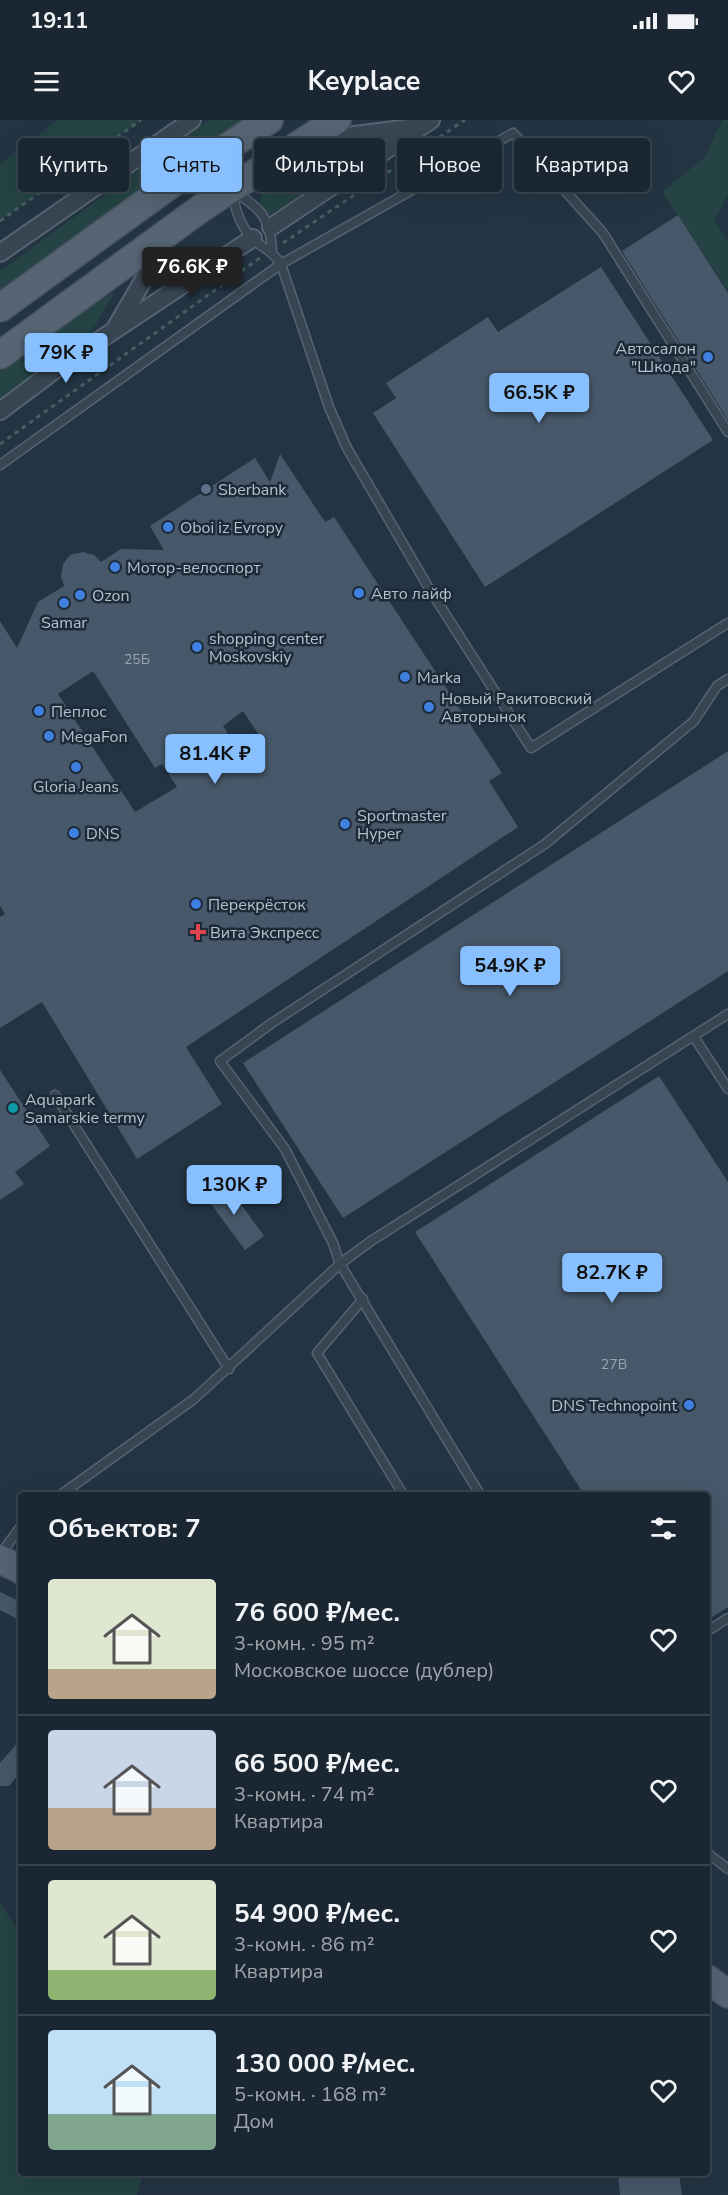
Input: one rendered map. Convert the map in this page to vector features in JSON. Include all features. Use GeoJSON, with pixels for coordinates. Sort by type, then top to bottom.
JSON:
{"type":"FeatureCollection","features":[{"type":"Feature","properties":{"kind":"main road"},"geometry":{"type":"LineString","coordinates":[[241,138],[269,120]]}},
{"type":"Feature","properties":{"kind":"main road"},"geometry":{"type":"LineString","coordinates":[[309,138],[337,120]]}},
{"type":"Feature","properties":{"kind":"main road"},"geometry":{"type":"LineString","coordinates":[[0,308],[163,192]]}},
{"type":"Feature","properties":{"kind":"main road"},"geometry":{"type":"LineString","coordinates":[[0,355],[174,228],[228,192]]}},
{"type":"Feature","properties":{"kind":"main road"},"geometry":{"type":"LineString","coordinates":[[0,1557],[18,1568]]}},
{"type":"Feature","properties":{"kind":"main road"},"geometry":{"type":"LineString","coordinates":[[710,1981],[728,1994]]}},
{"type":"Feature","properties":{"kind":"street"},"geometry":{"type":"LineString","coordinates":[[0,253],[192,120]]}},
{"type":"Feature","properties":{"kind":"street"},"geometry":{"type":"LineString","coordinates":[[324,138],[426,123]]}},
{"type":"Feature","properties":{"kind":"street"},"geometry":{"type":"LineString","coordinates":[[271,227],[426,123]]}},
{"type":"Feature","properties":{"kind":"street"},"geometry":{"type":"LineString","coordinates":[[114,330],[174,228]]}},
{"type":"Feature","properties":{"kind":"street"},"geometry":{"type":"LineString","coordinates":[[0,411],[114,330],[253,238]]}},
{"type":"Feature","properties":{"kind":"lane"},"geometry":{"type":"LineString","coordinates":[[0,465],[281,264],[513,134],[603,233],[728,432]]}},
{"type":"Feature","properties":{"kind":"lane"},"geometry":{"type":"LineString","coordinates":[[231,192],[237,215],[253,238],[272,250],[281,264],[329,407],[347,448],[394,530],[531,747],[728,623]]}},
{"type":"Feature","properties":{"kind":"lane"},"geometry":{"type":"LineString","coordinates":[[234,192],[252,203],[271,227],[272,250]]}},
{"type":"Feature","properties":{"kind":"lane"},"geometry":{"type":"LineString","coordinates":[[479,1492],[340,1264],[333,1244],[285,1149],[220,1061],[272,1023],[544,844],[694,721],[717,686],[728,679]]}},
{"type":"Feature","properties":{"kind":"lane"},"geometry":{"type":"LineString","coordinates":[[65,1492],[194,1399],[230,1369],[340,1264],[371,1241],[728,1014]]}},
{"type":"Feature","properties":{"kind":"lane"},"geometry":{"type":"LineString","coordinates":[[694,1037],[728,1089]]}},
{"type":"Feature","properties":{"kind":"lane"},"geometry":{"type":"LineString","coordinates":[[55,1095],[230,1369]]}},
{"type":"Feature","properties":{"kind":"lane"},"geometry":{"type":"LineString","coordinates":[[363,1299],[317,1353],[402,1492]]}},
{"type":"Feature","properties":{"kind":"lane"},"geometry":{"type":"LineString","coordinates":[[0,1557],[18,1530]]}},
{"type":"Feature","properties":{"kind":"lane"},"geometry":{"type":"LineString","coordinates":[[710,1629],[728,1618]]}},
{"type":"Feature","properties":{"kind":"lane"},"geometry":{"type":"LineString","coordinates":[[710,1855],[728,1869]]}},
{"type":"Feature","properties":{"kind":"path"},"geometry":{"type":"LineString","coordinates":[[0,221],[141,120]]}},
{"type":"Feature","properties":{"kind":"path"},"geometry":{"type":"LineString","coordinates":[[0,444],[272,250],[465,120]]}},
{"type":"Feature","properties":{"kind":"green space"},"geometry":{"type":"Polygon","coordinates":[[[58,120],[141,120],[116,138],[34,138],[58,120]]]}},
{"type":"Feature","properties":{"kind":"green space"},"geometry":{"type":"Polygon","coordinates":[[[210,120],[246,120],[218,138],[182,138],[210,120]]]}},
{"type":"Feature","properties":{"kind":"green space"},"geometry":{"type":"Polygon","coordinates":[[[722,120],[728,120],[728,195],[714,220],[728,240],[728,290],[662,192],[705,157],[722,120]]]}},
{"type":"Feature","properties":{"kind":"green space"},"geometry":{"type":"Polygon","coordinates":[[[18,150],[18,192],[40,192],[0,221],[0,164],[18,150]]]}},
{"type":"Feature","properties":{"kind":"green space"},"geometry":{"type":"Polygon","coordinates":[[[141,168],[141,187],[0,294],[0,271],[109,192],[129,192],[129,177],[141,168]]]}},
{"type":"Feature","properties":{"kind":"green space"},"geometry":{"type":"Polygon","coordinates":[[[265,192],[305,192],[267,216],[260,202],[265,192]]]}},
{"type":"Feature","properties":{"kind":"green space"},"geometry":{"type":"Polygon","coordinates":[[[115,292],[89,336],[0,400],[0,371],[74,315],[115,292]]]}},
{"type":"Feature","properties":{"kind":"green space"},"geometry":{"type":"Polygon","coordinates":[[[0,1903],[18,1930],[18,2176],[142,2176],[137,2195],[0,2195],[0,1903]]]}},
{"type":"Feature","properties":{"kind":"building","name":"Автосалон \"Шкода\""},"geometry":{"type":"Polygon","coordinates":[[[678,215],[728,293],[728,420],[622,251],[678,215]]]}},
{"type":"Feature","properties":{"kind":"building"},"geometry":{"type":"Polygon","coordinates":[[[601,267],[713,440],[485,587],[373,413],[396,398],[386,383],[488,317],[498,332],[601,267]]]}},
{"type":"Feature","properties":{"kind":"building"},"geometry":{"type":"Polygon","coordinates":[[[280,454],[325,522],[334,517],[502,773],[489,781],[518,827],[186,1047],[222,1104],[137,1159],[42,1002],[0,1028],[0,917],[5,914],[0,906],[0,621],[17,648],[38,602],[64,586],[61,576],[63,564],[70,555],[83,552],[94,555],[101,562],[121,549],[164,550],[150,526],[255,458],[270,482],[280,454]],[[93,671],[58,694],[135,812],[177,787],[162,764],[155,768],[93,671]],[[243,711],[223,726],[237,748],[259,735],[243,711]]]}},
{"type":"Feature","properties":{"kind":"building"},"geometry":{"type":"Polygon","coordinates":[[[728,751],[728,971],[343,1218],[243,1063],[728,751]]]}},
{"type":"Feature","properties":{"kind":"building","name":"Aquapark Samarskie termy"},"geometry":{"type":"Polygon","coordinates":[[[0,1070],[50,1146],[15,1172],[24,1184],[0,1200],[0,1070]]]}},
{"type":"Feature","properties":{"kind":"building"},"geometry":{"type":"Polygon","coordinates":[[[659,1076],[728,1182],[728,1607],[710,1618],[710,1492],[582,1492],[415,1232],[659,1076]]]}},
{"type":"Feature","properties":{"kind":"building"},"geometry":{"type":"Polygon","coordinates":[[[224,1181],[264,1236],[245,1250],[205,1196],[224,1181]]]}},
{"type":"Feature","properties":{"kind":"building"},"geometry":{"type":"Polygon","coordinates":[[[0,1592],[18,1601],[18,1619],[0,1610],[0,1592]]]}},
{"type":"Feature","properties":{"kind":"building"},"geometry":{"type":"Polygon","coordinates":[[[18,1742],[18,1776],[9,1786],[0,1786],[0,1763],[18,1742]]]}},
{"type":"Feature","properties":{"kind":"building"},"geometry":{"type":"Polygon","coordinates":[[[618,2176],[679,2176],[682,2195],[620,2195],[618,2176]]]}},
{"type":"Feature","properties":{"kind":"place","name":"Автосалон \"Шкода\""},"geometry":{"type":"Point","coordinates":[708,357]}},
{"type":"Feature","properties":{"kind":"place","name":"Sberbank"},"geometry":{"type":"Point","coordinates":[206,489]}},
{"type":"Feature","properties":{"kind":"place","name":"Oboi iz Evropy"},"geometry":{"type":"Point","coordinates":[168,527]}},
{"type":"Feature","properties":{"kind":"place","name":"Мотор-велоспорт"},"geometry":{"type":"Point","coordinates":[115,567]}},
{"type":"Feature","properties":{"kind":"place","name":"Авто лайф"},"geometry":{"type":"Point","coordinates":[359,593]}},
{"type":"Feature","properties":{"kind":"place","name":"Ozon"},"geometry":{"type":"Point","coordinates":[80,595]}},
{"type":"Feature","properties":{"kind":"place","name":"Samar"},"geometry":{"type":"Point","coordinates":[64,603]}},
{"type":"Feature","properties":{"kind":"place","name":"shopping center Moskovskiy"},"geometry":{"type":"Point","coordinates":[197,647]}},
{"type":"Feature","properties":{"kind":"place","name":"Marka"},"geometry":{"type":"Point","coordinates":[405,677]}},
{"type":"Feature","properties":{"kind":"place","name":"Новый Ракитовский Авторынок"},"geometry":{"type":"Point","coordinates":[429,707]}},
{"type":"Feature","properties":{"kind":"place","name":"Пеплос"},"geometry":{"type":"Point","coordinates":[39,711]}},
{"type":"Feature","properties":{"kind":"place","name":"MegaFon"},"geometry":{"type":"Point","coordinates":[49,736]}},
{"type":"Feature","properties":{"kind":"place","name":"Gloria Jeans"},"geometry":{"type":"Point","coordinates":[76,767]}},
{"type":"Feature","properties":{"kind":"place","name":"Sportmaster Hyper"},"geometry":{"type":"Point","coordinates":[345,824]}},
{"type":"Feature","properties":{"kind":"place","name":"DNS"},"geometry":{"type":"Point","coordinates":[74,833]}},
{"type":"Feature","properties":{"kind":"place","name":"Перекрёсток"},"geometry":{"type":"Point","coordinates":[196,904]}},
{"type":"Feature","properties":{"kind":"place","name":"Вита Экспресс"},"geometry":{"type":"Point","coordinates":[198,932]}},
{"type":"Feature","properties":{"kind":"place","name":"Aquapark Samarskie termy"},"geometry":{"type":"Point","coordinates":[13,1108]}},
{"type":"Feature","properties":{"kind":"place","name":"DNS Technopoint"},"geometry":{"type":"Point","coordinates":[689,1405]}}]}
